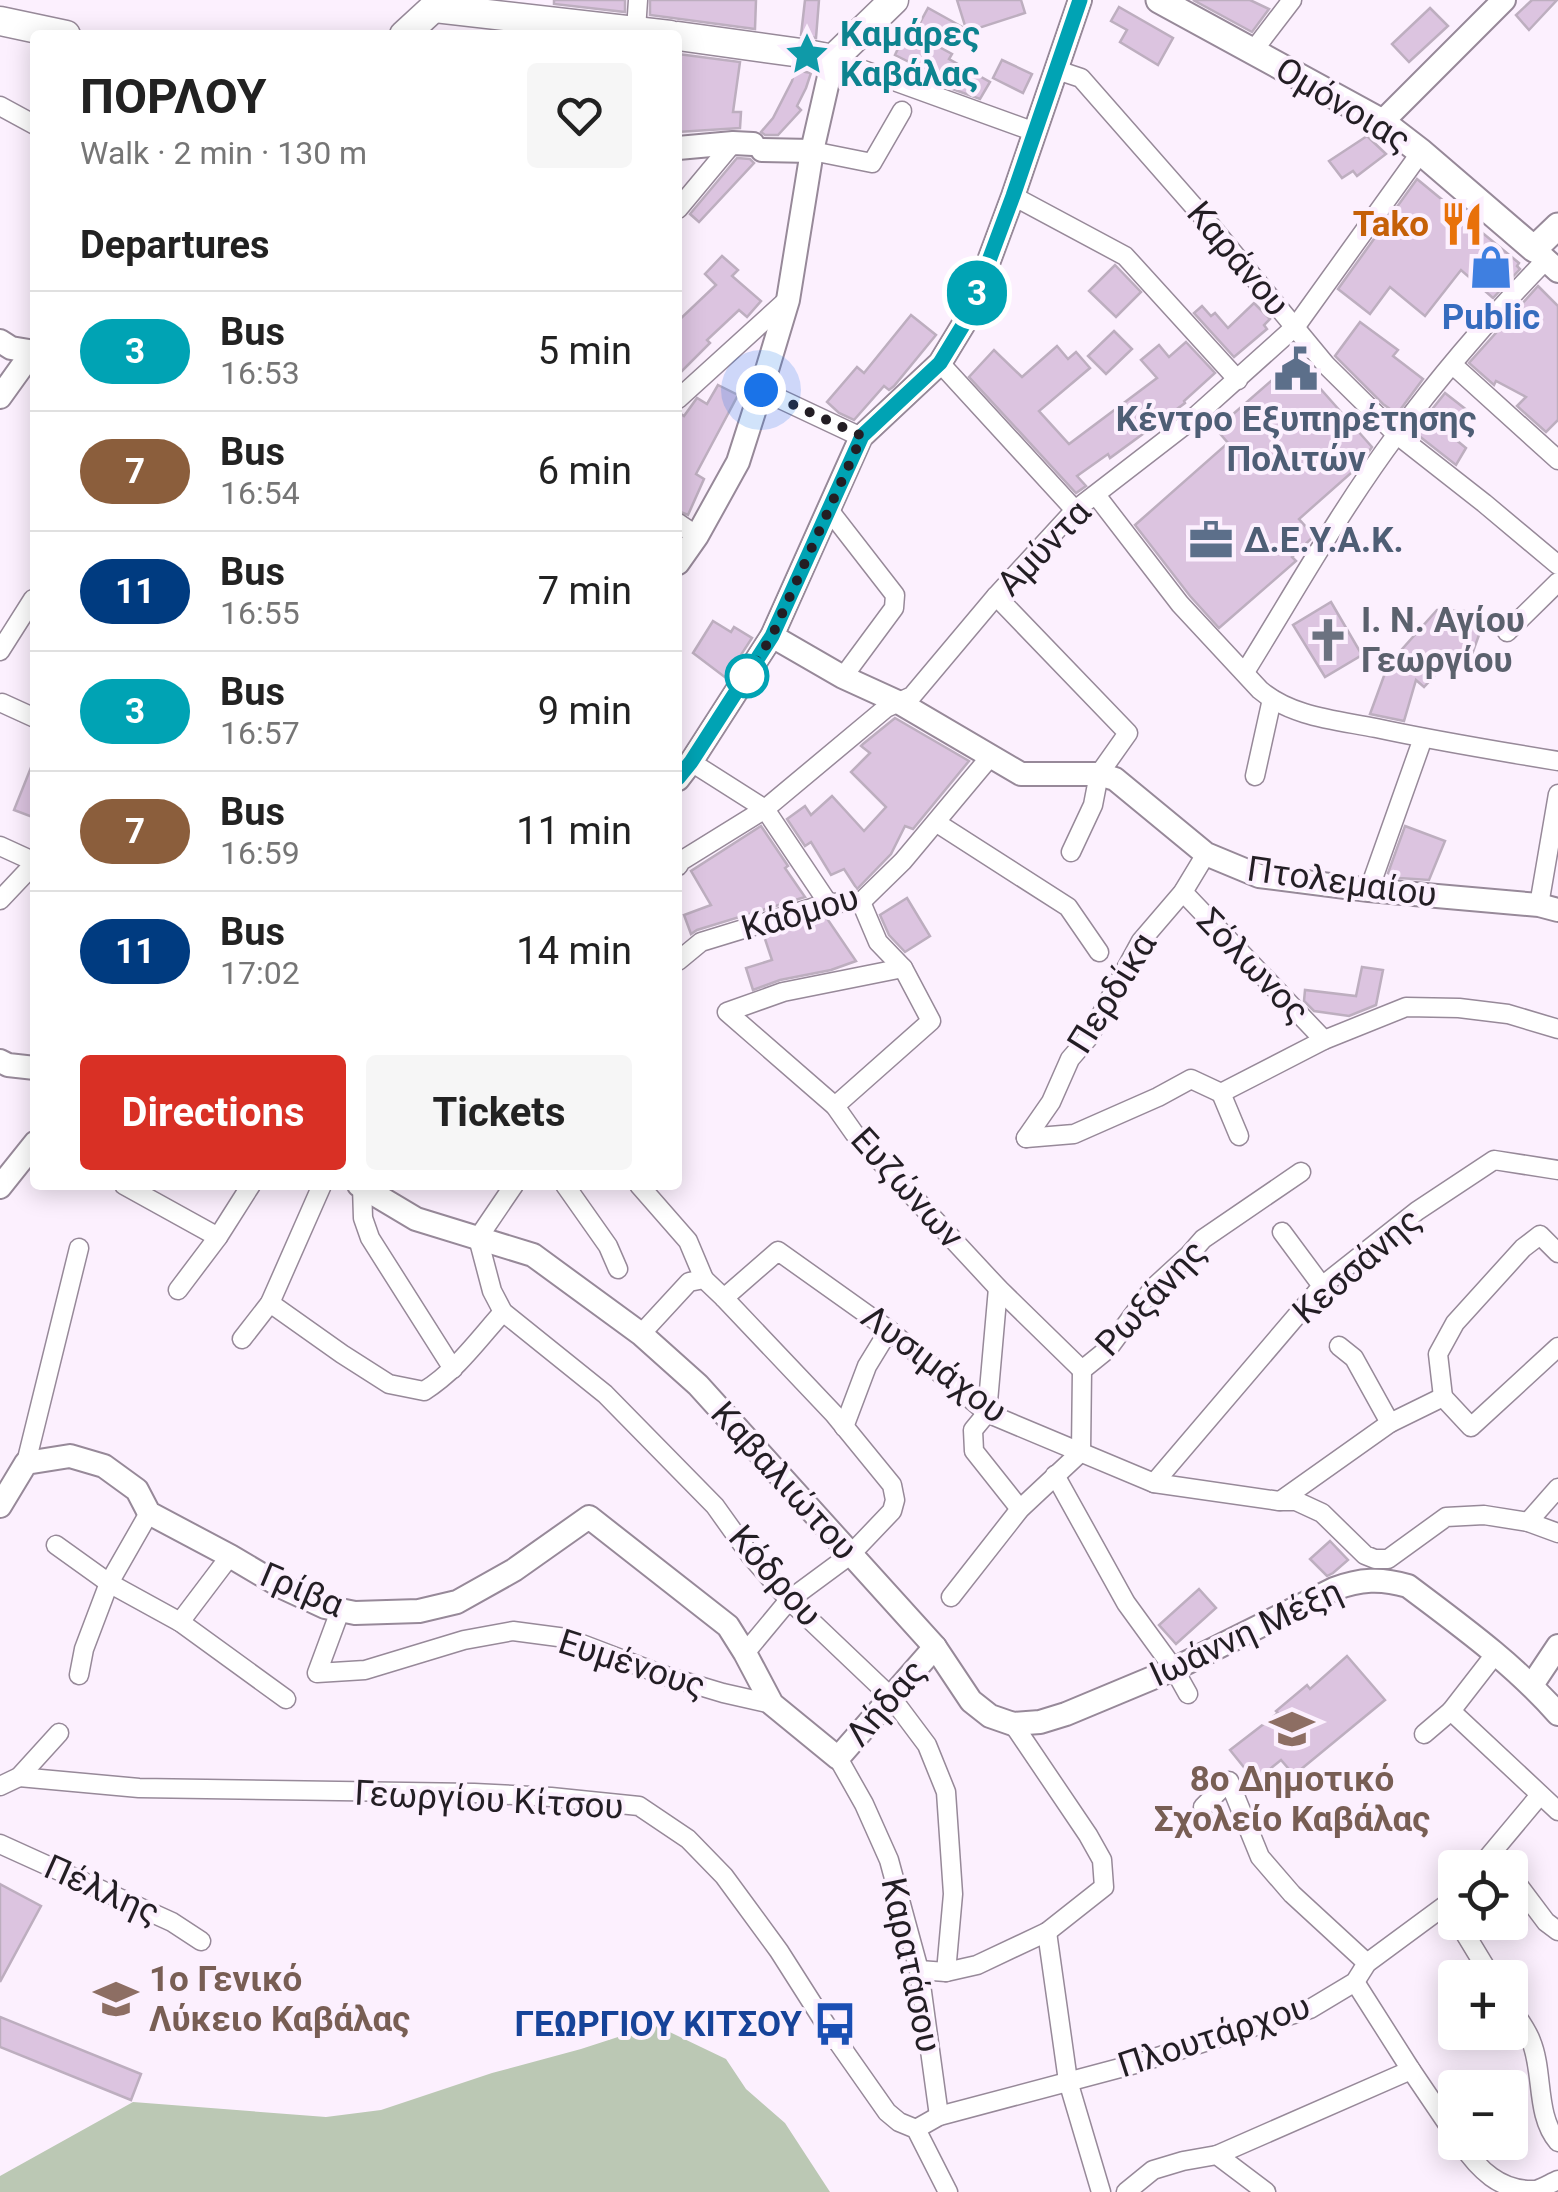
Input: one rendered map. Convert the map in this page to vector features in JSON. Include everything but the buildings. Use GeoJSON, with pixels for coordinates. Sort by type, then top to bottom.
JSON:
{"type":"FeatureCollection","features":[{"type":"Feature","properties":{"kind":"main road"},"geometry":{"type":"LineString","coordinates":[[682,37],[815,56],[894,0]]}},
{"type":"Feature","properties":{"kind":"main road","name":"Ομόνοιας"},"geometry":{"type":"LineString","coordinates":[[1159,0],[1382,122],[1546,260]]}},
{"type":"Feature","properties":{"kind":"main road"},"geometry":{"type":"LineString","coordinates":[[410,30],[439,4],[636,30]]}},
{"type":"Feature","properties":{"kind":"main road"},"geometry":{"type":"LineString","coordinates":[[0,21],[42,30]]}},
{"type":"Feature","properties":{"kind":"main road"},"geometry":{"type":"LineString","coordinates":[[1546,260],[1558,226]]}},
{"type":"Feature","properties":{"kind":"street"},"geometry":{"type":"LineString","coordinates":[[636,30],[638,0]]}},
{"type":"Feature","properties":{"kind":"street"},"geometry":{"type":"LineString","coordinates":[[828,903],[765,810],[684,770],[772,636],[862,436],[940,363],[968,317],[1080,0]]}},
{"type":"Feature","properties":{"kind":"street"},"geometry":{"type":"LineString","coordinates":[[1253,51],[1292,0]]}},
{"type":"Feature","properties":{"kind":"street"},"geometry":{"type":"LineString","coordinates":[[1382,122],[1504,0]]}},
{"type":"Feature","properties":{"kind":"street"},"geometry":{"type":"LineString","coordinates":[[687,529],[738,462],[788,300],[812,152],[815,56],[1035,132]]}},
{"type":"Feature","properties":{"kind":"street","name":"Καράνου"},"geometry":{"type":"LineString","coordinates":[[1056,70],[1081,78],[1326,365],[1396,434],[1558,565]]}},
{"type":"Feature","properties":{"kind":"street"},"geometry":{"type":"LineString","coordinates":[[0,106],[30,122]]}},
{"type":"Feature","properties":{"kind":"street"},"geometry":{"type":"LineString","coordinates":[[682,148],[750,146],[872,163],[902,111]]}},
{"type":"Feature","properties":{"kind":"street"},"geometry":{"type":"LineString","coordinates":[[682,206],[750,146]]}},
{"type":"Feature","properties":{"kind":"street","name":"Αμύντα"},"geometry":{"type":"LineString","coordinates":[[682,861],[765,810],[886,708],[912,696],[996,596],[1076,510],[1190,422],[1296,326],[1421,152]]}},
{"type":"Feature","properties":{"kind":"street"},"geometry":{"type":"LineString","coordinates":[[1013,196],[1125,256],[1238,380]]}},
{"type":"Feature","properties":{"kind":"street"},"geometry":{"type":"LineString","coordinates":[[1245,672],[1396,434],[1546,260]]}},
{"type":"Feature","properties":{"kind":"street"},"geometry":{"type":"LineString","coordinates":[[682,395],[788,300]]}},
{"type":"Feature","properties":{"kind":"street"},"geometry":{"type":"LineString","coordinates":[[0,341],[11,348],[30,350]]}},
{"type":"Feature","properties":{"kind":"street"},"geometry":{"type":"LineString","coordinates":[[0,396],[30,355]]}},
{"type":"Feature","properties":{"kind":"street"},"geometry":{"type":"LineString","coordinates":[[940,363],[1076,510]]}},
{"type":"Feature","properties":{"kind":"street"},"geometry":{"type":"LineString","coordinates":[[1453,364],[1558,460]]}},
{"type":"Feature","properties":{"kind":"street"},"geometry":{"type":"LineString","coordinates":[[761,390],[862,436]]}},
{"type":"Feature","properties":{"kind":"street"},"geometry":{"type":"LineString","coordinates":[[1096,494],[1180,604],[1272,699],[1312,715],[1558,761]]}},
{"type":"Feature","properties":{"kind":"street"},"geometry":{"type":"LineString","coordinates":[[829,510],[895,595],[896,602],[842,677]]}},
{"type":"Feature","properties":{"kind":"street"},"geometry":{"type":"LineString","coordinates":[[1507,632],[1558,582]]}},
{"type":"Feature","properties":{"kind":"street"},"geometry":{"type":"LineString","coordinates":[[996,596],[1128,734],[1099,774],[1093,805],[1071,852]]}},
{"type":"Feature","properties":{"kind":"street"},"geometry":{"type":"LineString","coordinates":[[0,651],[30,605]]}},
{"type":"Feature","properties":{"kind":"street"},"geometry":{"type":"LineString","coordinates":[[772,636],[842,677],[900,702],[1020,774],[1099,774]]}},
{"type":"Feature","properties":{"kind":"street"},"geometry":{"type":"LineString","coordinates":[[1254,776],[1272,699]]}},
{"type":"Feature","properties":{"kind":"street"},"geometry":{"type":"LineString","coordinates":[[2,703],[30,716]]}},
{"type":"Feature","properties":{"kind":"street"},"geometry":{"type":"LineString","coordinates":[[1369,890],[1424,738]]}},
{"type":"Feature","properties":{"kind":"street","name":"Κάδμου"},"geometry":{"type":"LineString","coordinates":[[682,955],[701,942],[828,903],[861,902],[892,874],[990,757]]}},
{"type":"Feature","properties":{"kind":"street","name":"Πτολεμαίου"},"geometry":{"type":"LineString","coordinates":[[1099,774],[1115,778],[1206,854],[1259,876],[1549,908]]}},
{"type":"Feature","properties":{"kind":"street"},"geometry":{"type":"LineString","coordinates":[[1549,908],[1558,794]]}},
{"type":"Feature","properties":{"kind":"street"},"geometry":{"type":"LineString","coordinates":[[937,823],[1068,908],[1100,952]]}},
{"type":"Feature","properties":{"kind":"street"},"geometry":{"type":"LineString","coordinates":[[0,846],[30,860]]}},
{"type":"Feature","properties":{"kind":"street","name":"Περδίκα"},"geometry":{"type":"LineString","coordinates":[[1206,854],[1183,892],[1141,942],[1089,1037],[1070,1059],[1051,1102],[1026,1138],[1074,1134],[1191,1079],[1220,1093]]}},
{"type":"Feature","properties":{"kind":"street"},"geometry":{"type":"LineString","coordinates":[[0,900],[30,867]]}},
{"type":"Feature","properties":{"kind":"street","name":"Σόλωνος"},"geometry":{"type":"LineString","coordinates":[[1183,892],[1324,1040]]}},
{"type":"Feature","properties":{"kind":"street"},"geometry":{"type":"LineString","coordinates":[[834,1106],[931,1021],[903,968],[878,942],[861,902]]}},
{"type":"Feature","properties":{"kind":"street","name":"Ευζώνων"},"geometry":{"type":"LineString","coordinates":[[903,968],[783,992],[726,1012],[834,1106],[854,1133],[998,1288],[1082,1370]]}},
{"type":"Feature","properties":{"kind":"street"},"geometry":{"type":"LineString","coordinates":[[1240,1136],[1220,1093],[1324,1040],[1406,1007],[1508,1014],[1558,1029]]}},
{"type":"Feature","properties":{"kind":"street"},"geometry":{"type":"LineString","coordinates":[[3,1067],[30,1068]]}},
{"type":"Feature","properties":{"kind":"street"},"geometry":{"type":"LineString","coordinates":[[0,1187],[30,1148]]}},
{"type":"Feature","properties":{"kind":"street","name":"Κεσσάνης"},"geometry":{"type":"LineString","coordinates":[[1154,1483],[1322,1286],[1417,1211],[1494,1160],[1558,1170]]}},
{"type":"Feature","properties":{"kind":"street","name":"Ρωξάνης"},"geometry":{"type":"LineString","coordinates":[[1081,1452],[1082,1370],[1108,1348],[1153,1288],[1203,1239],[1301,1172]]}},
{"type":"Feature","properties":{"kind":"street"},"geometry":{"type":"LineString","coordinates":[[133,1190],[218,1238]]}},
{"type":"Feature","properties":{"kind":"street"},"geometry":{"type":"LineString","coordinates":[[178,1290],[218,1238],[247,1190]]}},
{"type":"Feature","properties":{"kind":"street"},"geometry":{"type":"LineString","coordinates":[[242,1339],[270,1303],[320,1190]]}},
{"type":"Feature","properties":{"kind":"street"},"geometry":{"type":"LineString","coordinates":[[360,1190],[370,1238],[453,1368]]}},
{"type":"Feature","properties":{"kind":"street","name":"Καβαλιώτου"},"geometry":{"type":"LineString","coordinates":[[367,1190],[416,1219],[533,1255],[641,1334],[698,1385],[935,1648],[971,1701],[990,1716],[1013,1724],[1102,1860],[1104,1887],[1047,1932]]}},
{"type":"Feature","properties":{"kind":"street"},"geometry":{"type":"LineString","coordinates":[[270,1303],[388,1384],[424,1390],[443,1379],[503,1312],[492,1291],[478,1238],[511,1190]]}},
{"type":"Feature","properties":{"kind":"street"},"geometry":{"type":"LineString","coordinates":[[569,1190],[608,1246],[618,1268]]}},
{"type":"Feature","properties":{"kind":"street"},"geometry":{"type":"LineString","coordinates":[[643,1190],[688,1241],[704,1279],[834,1414],[892,1485],[892,1511],[850,1555],[790,1600],[745,1652]]}},
{"type":"Feature","properties":{"kind":"street"},"geometry":{"type":"LineString","coordinates":[[1282,1232],[1322,1286]]}},
{"type":"Feature","properties":{"kind":"street"},"geometry":{"type":"LineString","coordinates":[[1558,1254],[1540,1234],[1455,1323],[1438,1354],[1443,1397],[1471,1427],[1558,1347]]}},
{"type":"Feature","properties":{"kind":"street"},"geometry":{"type":"LineString","coordinates":[[0,1506],[26,1464],[79,1248]]}},
{"type":"Feature","properties":{"kind":"street","name":"Λυσιμάχου"},"geometry":{"type":"LineString","coordinates":[[724,1298],[778,1250],[890,1330],[987,1413],[1154,1483],[1296,1501],[1322,1514],[1365,1555],[1376,1559],[1388,1559],[1446,1517],[1484,1515],[1528,1522]]}},
{"type":"Feature","properties":{"kind":"street"},"geometry":{"type":"LineString","coordinates":[[641,1334],[689,1282],[704,1279]]}},
{"type":"Feature","properties":{"kind":"street"},"geometry":{"type":"LineString","coordinates":[[998,1288],[987,1413],[972,1430],[974,1451],[1020,1509]]}},
{"type":"Feature","properties":{"kind":"street","name":"Κόδρου"},"geometry":{"type":"LineString","coordinates":[[503,1312],[605,1394],[714,1506],[790,1600],[891,1697],[927,1745],[946,1792],[953,1894],[946,1972]]}},
{"type":"Feature","properties":{"kind":"street"},"geometry":{"type":"LineString","coordinates":[[844,1427],[867,1366],[890,1330]]}},
{"type":"Feature","properties":{"kind":"street"},"geometry":{"type":"LineString","coordinates":[[1338,1346],[1354,1358],[1390,1423]]}},
{"type":"Feature","properties":{"kind":"street"},"geometry":{"type":"LineString","coordinates":[[1280,1501],[1390,1423],[1443,1397]]}},
{"type":"Feature","properties":{"kind":"street"},"geometry":{"type":"LineString","coordinates":[[951,1597],[1020,1509],[1081,1452]]}},
{"type":"Feature","properties":{"kind":"street","name":"Γρίβα"},"geometry":{"type":"LineString","coordinates":[[26,1464],[70,1456],[104,1466],[137,1490],[149,1513],[284,1588],[340,1611],[420,1611],[457,1602],[514,1570],[589,1516]]}},
{"type":"Feature","properties":{"kind":"street"},"geometry":{"type":"LineString","coordinates":[[1056,1475],[1126,1603],[1188,1694]]}},
{"type":"Feature","properties":{"kind":"street"},"geometry":{"type":"LineString","coordinates":[[1558,1488],[1528,1522],[1558,1534]]}},
{"type":"Feature","properties":{"kind":"street"},"geometry":{"type":"LineString","coordinates":[[80,1675],[84,1649],[109,1583],[149,1513]]}},
{"type":"Feature","properties":{"kind":"street","name":"Καρατάσου"},"geometry":{"type":"LineString","coordinates":[[589,1516],[728,1626],[772,1704],[838,1758],[889,1860],[920,1970],[939,2116]]}},
{"type":"Feature","properties":{"kind":"street"},"geometry":{"type":"LineString","coordinates":[[56,1545],[109,1583],[180,1622],[286,1699]]}},
{"type":"Feature","properties":{"kind":"street"},"geometry":{"type":"LineString","coordinates":[[180,1622],[230,1556]]}},
{"type":"Feature","properties":{"kind":"street","name":"Ιωάννη Μέξη"},"geometry":{"type":"LineString","coordinates":[[1013,1724],[1040,1722],[1066,1714],[1174,1669],[1334,1589],[1374,1579],[1408,1586],[1496,1653],[1558,1714]]}},
{"type":"Feature","properties":{"kind":"street","name":"Ευμένους"},"geometry":{"type":"LineString","coordinates":[[340,1611],[316,1673],[365,1670],[464,1640],[513,1631],[566,1638],[663,1676],[772,1704]]}},
{"type":"Feature","properties":{"kind":"street"},"geometry":{"type":"LineString","coordinates":[[1532,1685],[1558,1646]]}},
{"type":"Feature","properties":{"kind":"street","name":"Λήδας"},"geometry":{"type":"LineString","coordinates":[[838,1758],[935,1648]]}},
{"type":"Feature","properties":{"kind":"street"},"geometry":{"type":"LineString","coordinates":[[1424,1734],[1451,1711],[1496,1653]]}},
{"type":"Feature","properties":{"kind":"street"},"geometry":{"type":"LineString","coordinates":[[1451,1711],[1558,1812]]}},
{"type":"Feature","properties":{"kind":"street"},"geometry":{"type":"LineString","coordinates":[[0,1786],[18,1778],[58,1732]]}},
{"type":"Feature","properties":{"kind":"street","name":"Γεωργίου Κίτσου"},"geometry":{"type":"LineString","coordinates":[[18,1778],[139,1788],[551,1796],[639,1806],[688,1839],[724,1876],[887,2112],[916,2128],[948,2192]]}},
{"type":"Feature","properties":{"kind":"street"},"geometry":{"type":"LineString","coordinates":[[1204,1807],[1229,1781],[1260,1856],[1292,1894],[1367,1962]]}},
{"type":"Feature","properties":{"kind":"street"},"geometry":{"type":"LineString","coordinates":[[1494,1850],[1540,1795]]}},
{"type":"Feature","properties":{"kind":"street","name":"Πέλλης"},"geometry":{"type":"LineString","coordinates":[[0,1844],[172,1922],[202,1942]]}},
{"type":"Feature","properties":{"kind":"street"},"geometry":{"type":"LineString","coordinates":[[1528,1898],[1546,1922],[1558,1930]]}},
{"type":"Feature","properties":{"kind":"street","name":"Πλουτάρχου"},"geometry":{"type":"LineString","coordinates":[[916,2128],[939,2116],[1135,2064],[1310,2009],[1355,1982],[1367,1962],[1438,1920]]}},
{"type":"Feature","properties":{"kind":"street"},"geometry":{"type":"LineString","coordinates":[[920,1970],[946,1972],[977,1965],[1047,1932],[1068,2081],[1102,2192]]}},
{"type":"Feature","properties":{"kind":"street"},"geometry":{"type":"LineString","coordinates":[[1355,1982],[1438,2110]]}},
{"type":"Feature","properties":{"kind":"street"},"geometry":{"type":"LineString","coordinates":[[1528,2035],[1544,2108],[1558,2142]]}},
{"type":"Feature","properties":{"kind":"street"},"geometry":{"type":"LineString","coordinates":[[1126,2192],[1154,2170],[1182,2160],[1217,2155],[1411,2070]]}},
{"type":"Feature","properties":{"kind":"street"},"geometry":{"type":"LineString","coordinates":[[1217,2155],[1266,2192]]}},
{"type":"Feature","properties":{"kind":"street"},"geometry":{"type":"LineString","coordinates":[[1471,2160],[1492,2182],[1510,2191],[1535,2190],[1558,2180]]}},
{"type":"Feature","properties":{"kind":"green space"},"geometry":{"type":"Polygon","coordinates":[[[655,2025],[726,2059],[746,2089],[785,2123],[830,2192],[0,2192],[0,2176],[133,2102],[326,2117],[381,2110],[655,2025]]]}},
{"type":"Feature","properties":{"kind":"bus line","name":"3"},"geometry":{"type":"LineString","coordinates":[[682,773],[772,636],[862,436],[940,363],[968,317],[1080,0]]}},
{"type":"Feature","properties":{"kind":"place","name":"Καμάρες Καβάλας"},"geometry":{"type":"Point","coordinates":[807,54]}},
{"type":"Feature","properties":{"kind":"place","name":"Tako"},"geometry":{"type":"Point","coordinates":[1462,224]}},
{"type":"Feature","properties":{"kind":"place","name":"Public"},"geometry":{"type":"Point","coordinates":[1491,267]}},
{"type":"Feature","properties":{"kind":"place","name":"Κέντρο Εξυπηρέτησης Πολιτών"},"geometry":{"type":"Point","coordinates":[1296,369]}},
{"type":"Feature","properties":{"kind":"place","name":"Δ.Ε.Υ.Α.Κ."},"geometry":{"type":"Point","coordinates":[1211,540]}},
{"type":"Feature","properties":{"kind":"place","name":"Ι. Ν. Αγίου Γεωργίου"},"geometry":{"type":"Point","coordinates":[1328,640]}},
{"type":"Feature","properties":{"kind":"place","name":"8ο Δημοτικό Σχολείο Καβάλας"},"geometry":{"type":"Point","coordinates":[1292,1729]}},
{"type":"Feature","properties":{"kind":"place","name":"1ο Γενικό Λύκειο Καβάλας"},"geometry":{"type":"Point","coordinates":[116,1999]}},
{"type":"Feature","properties":{"kind":"place","name":"ΓΕΩΡΓΙΟΥ ΚΙΤΣΟΥ"},"geometry":{"type":"Point","coordinates":[835,2024]}},
{"type":"Feature","properties":{"kind":"route"},"geometry":{"type":"LineString","coordinates":[[747,676],[772,636],[862,436],[761,390]]}}]}
